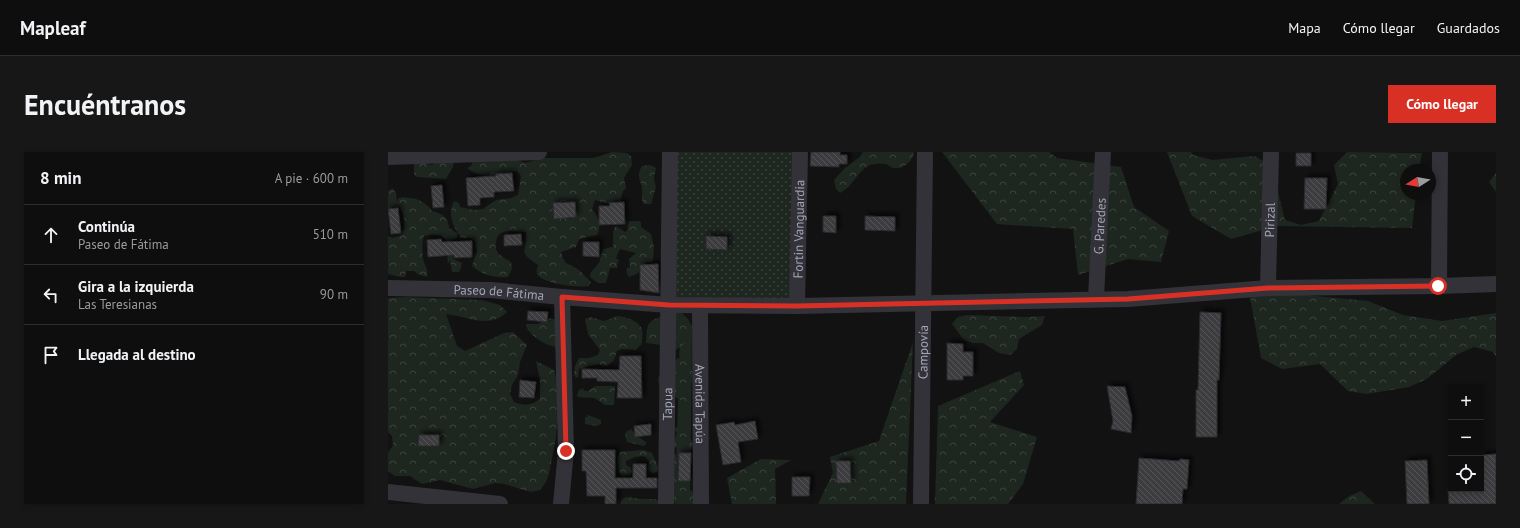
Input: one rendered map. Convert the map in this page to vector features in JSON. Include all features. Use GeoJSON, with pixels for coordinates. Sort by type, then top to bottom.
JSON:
{"type":"FeatureCollection","features":[{"type":"Feature","properties":{"kind":"street"},"geometry":{"type":"LineString","coordinates":[[388,157],[539,152]]}},
{"type":"Feature","properties":{"kind":"street"},"geometry":{"type":"LineString","coordinates":[[669,305],[670,152]]}},
{"type":"Feature","properties":{"kind":"street","name":"Fortin Vanguardia"},"geometry":{"type":"LineString","coordinates":[[797,306],[800,152]]}},
{"type":"Feature","properties":{"kind":"street","name":"Campovía"},"geometry":{"type":"LineString","coordinates":[[921,504],[925,152]]}},
{"type":"Feature","properties":{"kind":"street","name":"G. Paredes"},"geometry":{"type":"LineString","coordinates":[[1096,299],[1103,152]]}},
{"type":"Feature","properties":{"kind":"street","name":"Pirizal"},"geometry":{"type":"LineString","coordinates":[[1268,288],[1271,152]]}},
{"type":"Feature","properties":{"kind":"street"},"geometry":{"type":"LineString","coordinates":[[1438,286],[1440,152]]}},
{"type":"Feature","properties":{"kind":"street","name":"Paseo de Fátima"},"geometry":{"type":"LineString","coordinates":[[388,288],[491,290],[669,305],[797,306],[1128,299],[1268,288],[1496,284]]}},
{"type":"Feature","properties":{"kind":"street"},"geometry":{"type":"LineString","coordinates":[[561,504],[566,451],[562,297]]}},
{"type":"Feature","properties":{"kind":"street","name":"Tapua"},"geometry":{"type":"LineString","coordinates":[[666,504],[669,305]]}},
{"type":"Feature","properties":{"kind":"street","name":"Avenida Tapúa"},"geometry":{"type":"LineString","coordinates":[[700,305],[701,504]]}},
{"type":"Feature","properties":{"kind":"street"},"geometry":{"type":"LineString","coordinates":[[388,492],[500,504]]}},
{"type":"Feature","properties":{"kind":"green space"},"geometry":{"type":"Polygon","coordinates":[[[612,152],[627,153],[631,156],[632,165],[624,178],[626,188],[623,191],[619,205],[615,206],[595,200],[592,209],[599,221],[597,235],[579,239],[576,247],[561,252],[566,263],[578,269],[591,282],[589,286],[553,283],[540,277],[537,274],[538,265],[527,257],[524,251],[526,232],[506,231],[497,237],[496,247],[498,253],[511,262],[512,268],[508,277],[488,275],[480,272],[472,266],[477,251],[475,241],[471,238],[461,238],[456,229],[451,216],[454,201],[459,203],[460,207],[474,210],[483,209],[496,200],[511,198],[518,195],[521,176],[517,171],[500,176],[486,176],[477,174],[467,168],[471,166],[474,159],[507,156],[525,163],[544,158],[594,158],[612,152]]]}},
{"type":"Feature","properties":{"kind":"green space"},"geometry":{"type":"Polygon","coordinates":[[[668,152],[800,152],[797,306],[669,305],[668,152]]]}},
{"type":"Feature","properties":{"kind":"green space"},"geometry":{"type":"Polygon","coordinates":[[[863,152],[914,152],[914,155],[907,164],[897,168],[893,168],[887,164],[870,165],[840,193],[836,189],[834,180],[845,168],[860,157],[863,152]]]}},
{"type":"Feature","properties":{"kind":"green space"},"geometry":{"type":"Polygon","coordinates":[[[942,152],[1049,152],[1057,158],[1121,167],[1134,207],[1169,231],[1161,262],[1128,259],[1078,275],[1073,229],[997,224],[942,152]]]}},
{"type":"Feature","properties":{"kind":"green space"},"geometry":{"type":"Polygon","coordinates":[[[1167,152],[1191,152],[1193,155],[1213,160],[1254,156],[1271,165],[1285,220],[1301,225],[1319,221],[1338,184],[1334,165],[1347,152],[1422,153],[1420,164],[1400,164],[1400,200],[1415,200],[1412,228],[1277,226],[1231,239],[1192,216],[1167,152]]]}},
{"type":"Feature","properties":{"kind":"green space"},"geometry":{"type":"Polygon","coordinates":[[[440,159],[454,162],[453,167],[446,179],[417,177],[414,174],[414,163],[418,162],[432,165],[440,159]]]}},
{"type":"Feature","properties":{"kind":"green space"},"geometry":{"type":"Polygon","coordinates":[[[650,165],[656,168],[654,178],[656,187],[651,204],[644,204],[642,200],[642,188],[639,172],[642,166],[650,165]]]}},
{"type":"Feature","properties":{"kind":"green space"},"geometry":{"type":"Polygon","coordinates":[[[1496,173],[1496,192],[1489,182],[1496,173]]]}},
{"type":"Feature","properties":{"kind":"green space"},"geometry":{"type":"Polygon","coordinates":[[[393,188],[397,201],[399,198],[413,198],[426,204],[432,211],[446,218],[449,228],[457,233],[457,238],[451,240],[453,259],[462,263],[459,272],[452,272],[450,260],[448,264],[446,239],[439,235],[433,234],[424,236],[422,247],[427,277],[414,271],[406,271],[405,277],[388,274],[388,236],[393,238],[402,235],[404,224],[403,213],[399,207],[388,208],[388,191],[393,188]]]}},
{"type":"Feature","properties":{"kind":"green space"},"geometry":{"type":"Polygon","coordinates":[[[629,221],[639,221],[641,223],[641,227],[651,234],[654,247],[653,261],[650,263],[646,262],[639,272],[629,277],[627,274],[627,268],[630,267],[629,259],[636,253],[620,249],[616,258],[619,260],[617,265],[618,268],[610,268],[606,283],[598,283],[590,277],[591,272],[599,263],[603,249],[613,247],[614,228],[616,226],[625,232],[627,231],[629,221]]]}},
{"type":"Feature","properties":{"kind":"green space"},"geometry":{"type":"Polygon","coordinates":[[[1267,285],[1306,295],[1368,301],[1403,315],[1442,321],[1496,313],[1496,356],[1493,352],[1474,347],[1456,355],[1427,379],[1409,387],[1367,394],[1348,391],[1320,364],[1282,369],[1261,358],[1250,297],[1267,285]]]}},
{"type":"Feature","properties":{"kind":"green space"},"geometry":{"type":"Polygon","coordinates":[[[405,297],[482,300],[500,305],[507,312],[493,320],[485,321],[446,314],[457,346],[465,351],[504,333],[513,332],[527,345],[520,362],[518,375],[512,385],[510,394],[514,402],[527,405],[540,399],[540,380],[536,361],[554,370],[559,389],[556,437],[549,474],[546,482],[540,490],[531,492],[504,484],[495,483],[473,489],[440,480],[422,484],[410,476],[395,476],[388,471],[388,453],[393,445],[392,436],[388,432],[388,298],[405,297]]]}},
{"type":"Feature","properties":{"kind":"green space"},"geometry":{"type":"Polygon","coordinates":[[[681,312],[688,319],[693,328],[690,337],[685,343],[671,353],[661,345],[646,343],[647,329],[652,321],[667,313],[681,312]]]}},
{"type":"Feature","properties":{"kind":"green space"},"geometry":{"type":"Polygon","coordinates":[[[967,315],[1027,317],[1045,316],[1042,325],[1019,339],[1017,349],[1010,355],[999,353],[983,343],[973,343],[964,340],[952,324],[958,317],[967,315]]]}},
{"type":"Feature","properties":{"kind":"green space"},"geometry":{"type":"Polygon","coordinates":[[[618,316],[629,318],[639,324],[642,332],[642,343],[636,350],[622,349],[617,351],[614,360],[607,366],[598,364],[579,369],[578,378],[574,376],[575,366],[579,358],[589,358],[598,355],[600,350],[588,334],[585,319],[590,317],[604,321],[618,316]]]}},
{"type":"Feature","properties":{"kind":"green space"},"geometry":{"type":"Polygon","coordinates":[[[549,318],[556,320],[557,347],[548,345],[537,339],[527,328],[526,324],[538,324],[549,318]]]}},
{"type":"Feature","properties":{"kind":"green space"},"geometry":{"type":"Polygon","coordinates":[[[691,328],[690,504],[675,504],[680,331],[691,328]]]}},
{"type":"Feature","properties":{"kind":"green space"},"geometry":{"type":"Polygon","coordinates":[[[913,342],[906,504],[818,504],[833,473],[830,457],[879,441],[913,342]]]}},
{"type":"Feature","properties":{"kind":"green space"},"geometry":{"type":"Polygon","coordinates":[[[678,358],[690,366],[692,371],[689,399],[685,402],[660,390],[658,378],[661,373],[678,358]]]}},
{"type":"Feature","properties":{"kind":"green space"},"geometry":{"type":"Polygon","coordinates":[[[1020,371],[1024,385],[990,422],[1037,437],[1023,484],[1008,504],[935,504],[938,406],[1020,371]]]}},
{"type":"Feature","properties":{"kind":"green space"},"geometry":{"type":"Polygon","coordinates":[[[596,386],[615,387],[614,405],[605,405],[595,398],[578,397],[577,395],[579,390],[584,388],[583,390],[588,391],[596,386]]]}},
{"type":"Feature","properties":{"kind":"green space"},"geometry":{"type":"Polygon","coordinates":[[[588,415],[601,420],[601,424],[597,426],[585,424],[585,419],[588,415]]]}},
{"type":"Feature","properties":{"kind":"green space"},"geometry":{"type":"Polygon","coordinates":[[[678,426],[687,428],[693,445],[691,449],[671,447],[677,433],[674,429],[678,426]]]}},
{"type":"Feature","properties":{"kind":"green space"},"geometry":{"type":"Polygon","coordinates":[[[631,429],[637,436],[646,442],[644,446],[627,442],[625,434],[631,429]]]}},
{"type":"Feature","properties":{"kind":"green space"},"geometry":{"type":"Polygon","coordinates":[[[643,450],[652,453],[658,467],[657,472],[653,473],[648,470],[649,462],[646,457],[642,456],[626,461],[626,465],[630,467],[632,472],[629,475],[622,476],[619,471],[618,464],[620,452],[643,450]]]}},
{"type":"Feature","properties":{"kind":"green space"},"geometry":{"type":"Polygon","coordinates":[[[675,454],[677,456],[678,468],[681,475],[680,486],[694,492],[697,504],[676,504],[668,496],[672,455],[675,454]]]}},
{"type":"Feature","properties":{"kind":"green space"},"geometry":{"type":"Polygon","coordinates":[[[761,459],[791,460],[775,469],[776,504],[732,504],[727,478],[761,459]]]}},
{"type":"Feature","properties":{"kind":"green space"},"geometry":{"type":"Polygon","coordinates":[[[1361,491],[1375,504],[1339,504],[1349,496],[1361,491]]]}},
{"type":"Feature","properties":{"kind":"green space"},"geometry":{"type":"Polygon","coordinates":[[[627,497],[655,499],[667,504],[620,504],[622,499],[627,497]]]}},
{"type":"Feature","properties":{"kind":"building"},"geometry":{"type":"Polygon","coordinates":[[[811,152],[840,152],[840,155],[847,155],[847,164],[839,164],[839,167],[810,166],[811,152]]]}},
{"type":"Feature","properties":{"kind":"building"},"geometry":{"type":"Polygon","coordinates":[[[1296,153],[1311,153],[1311,166],[1296,166],[1296,153]]]}},
{"type":"Feature","properties":{"kind":"building"},"geometry":{"type":"Polygon","coordinates":[[[512,173],[514,191],[494,192],[494,197],[480,198],[480,205],[468,206],[466,178],[496,176],[496,174],[512,173]]]}},
{"type":"Feature","properties":{"kind":"building"},"geometry":{"type":"Polygon","coordinates":[[[1305,178],[1327,178],[1326,209],[1304,209],[1305,178]]]}},
{"type":"Feature","properties":{"kind":"building"},"geometry":{"type":"Polygon","coordinates":[[[442,185],[444,207],[433,208],[431,186],[442,185]]]}},
{"type":"Feature","properties":{"kind":"building"},"geometry":{"type":"Polygon","coordinates":[[[575,202],[576,217],[554,219],[553,203],[575,202]]]}},
{"type":"Feature","properties":{"kind":"building"},"geometry":{"type":"Polygon","coordinates":[[[624,202],[625,224],[599,225],[599,206],[610,206],[609,203],[624,202]]]}},
{"type":"Feature","properties":{"kind":"building"},"geometry":{"type":"Polygon","coordinates":[[[398,208],[401,233],[391,234],[388,209],[398,208]]]}},
{"type":"Feature","properties":{"kind":"building"},"geometry":{"type":"Polygon","coordinates":[[[823,216],[836,216],[836,233],[823,232],[823,216]]]}},
{"type":"Feature","properties":{"kind":"building"},"geometry":{"type":"Polygon","coordinates":[[[865,216],[895,217],[895,231],[865,230],[865,216]]]}},
{"type":"Feature","properties":{"kind":"building"},"geometry":{"type":"Polygon","coordinates":[[[521,234],[522,245],[504,246],[504,235],[521,234]]]}},
{"type":"Feature","properties":{"kind":"building"},"geometry":{"type":"Polygon","coordinates":[[[706,236],[727,237],[727,250],[706,249],[706,236]]]}},
{"type":"Feature","properties":{"kind":"building"},"geometry":{"type":"Polygon","coordinates":[[[441,239],[442,242],[472,241],[472,257],[454,258],[454,255],[428,257],[427,240],[441,239]]]}},
{"type":"Feature","properties":{"kind":"building"},"geometry":{"type":"Polygon","coordinates":[[[583,242],[599,242],[599,257],[583,256],[583,242]]]}},
{"type":"Feature","properties":{"kind":"building"},"geometry":{"type":"Polygon","coordinates":[[[658,264],[659,293],[640,290],[640,265],[658,264]]]}},
{"type":"Feature","properties":{"kind":"building"},"geometry":{"type":"Polygon","coordinates":[[[528,311],[548,312],[547,322],[527,320],[528,311]]]}},
{"type":"Feature","properties":{"kind":"building"},"geometry":{"type":"Polygon","coordinates":[[[1200,312],[1221,313],[1219,380],[1217,380],[1217,437],[1196,437],[1196,390],[1198,390],[1200,312]]]}},
{"type":"Feature","properties":{"kind":"building"},"geometry":{"type":"Polygon","coordinates":[[[947,343],[963,344],[963,352],[973,352],[973,376],[963,376],[963,380],[947,380],[947,343]]]}},
{"type":"Feature","properties":{"kind":"building"},"geometry":{"type":"Polygon","coordinates":[[[620,356],[641,356],[642,398],[617,398],[618,382],[597,381],[597,378],[582,378],[582,369],[619,370],[620,356]]]}},
{"type":"Feature","properties":{"kind":"building"},"geometry":{"type":"Polygon","coordinates":[[[520,380],[536,382],[534,398],[519,397],[520,380]]]}},
{"type":"Feature","properties":{"kind":"building"},"geometry":{"type":"Polygon","coordinates":[[[1107,386],[1125,387],[1132,416],[1131,433],[1111,429],[1113,421],[1107,386]]]}},
{"type":"Feature","properties":{"kind":"building"},"geometry":{"type":"Polygon","coordinates":[[[755,421],[758,439],[738,442],[741,462],[723,465],[716,425],[734,422],[735,425],[755,421]]]}},
{"type":"Feature","properties":{"kind":"building"},"geometry":{"type":"Polygon","coordinates":[[[651,424],[651,435],[635,437],[634,426],[651,424]]]}},
{"type":"Feature","properties":{"kind":"building"},"geometry":{"type":"Polygon","coordinates":[[[419,435],[439,435],[439,446],[418,446],[419,435]]]}},
{"type":"Feature","properties":{"kind":"building"},"geometry":{"type":"Polygon","coordinates":[[[582,450],[615,450],[615,478],[633,478],[633,464],[646,464],[646,478],[657,478],[657,488],[616,488],[616,504],[605,504],[605,496],[587,496],[586,471],[582,471],[582,450]]]}},
{"type":"Feature","properties":{"kind":"building"},"geometry":{"type":"Polygon","coordinates":[[[679,453],[691,453],[690,481],[678,481],[679,453]]]}},
{"type":"Feature","properties":{"kind":"building"},"geometry":{"type":"Polygon","coordinates":[[[1496,454],[1496,504],[1449,504],[1448,492],[1484,492],[1484,455],[1496,454]]]}},
{"type":"Feature","properties":{"kind":"building"},"geometry":{"type":"Polygon","coordinates":[[[1139,458],[1179,461],[1180,459],[1189,460],[1187,489],[1183,489],[1182,504],[1136,504],[1139,458]]]}},
{"type":"Feature","properties":{"kind":"building"},"geometry":{"type":"Polygon","coordinates":[[[1427,460],[1429,504],[1407,504],[1405,461],[1427,460]]]}},
{"type":"Feature","properties":{"kind":"building"},"geometry":{"type":"Polygon","coordinates":[[[836,461],[850,461],[851,483],[837,483],[836,461]]]}},
{"type":"Feature","properties":{"kind":"building"},"geometry":{"type":"Polygon","coordinates":[[[792,477],[810,477],[809,496],[792,496],[792,477]]]}},
{"type":"Feature","properties":{"kind":"route"},"geometry":{"type":"LineString","coordinates":[[566,451],[562,297],[669,305],[797,306],[1128,299],[1268,288],[1438,286]]}}]}
